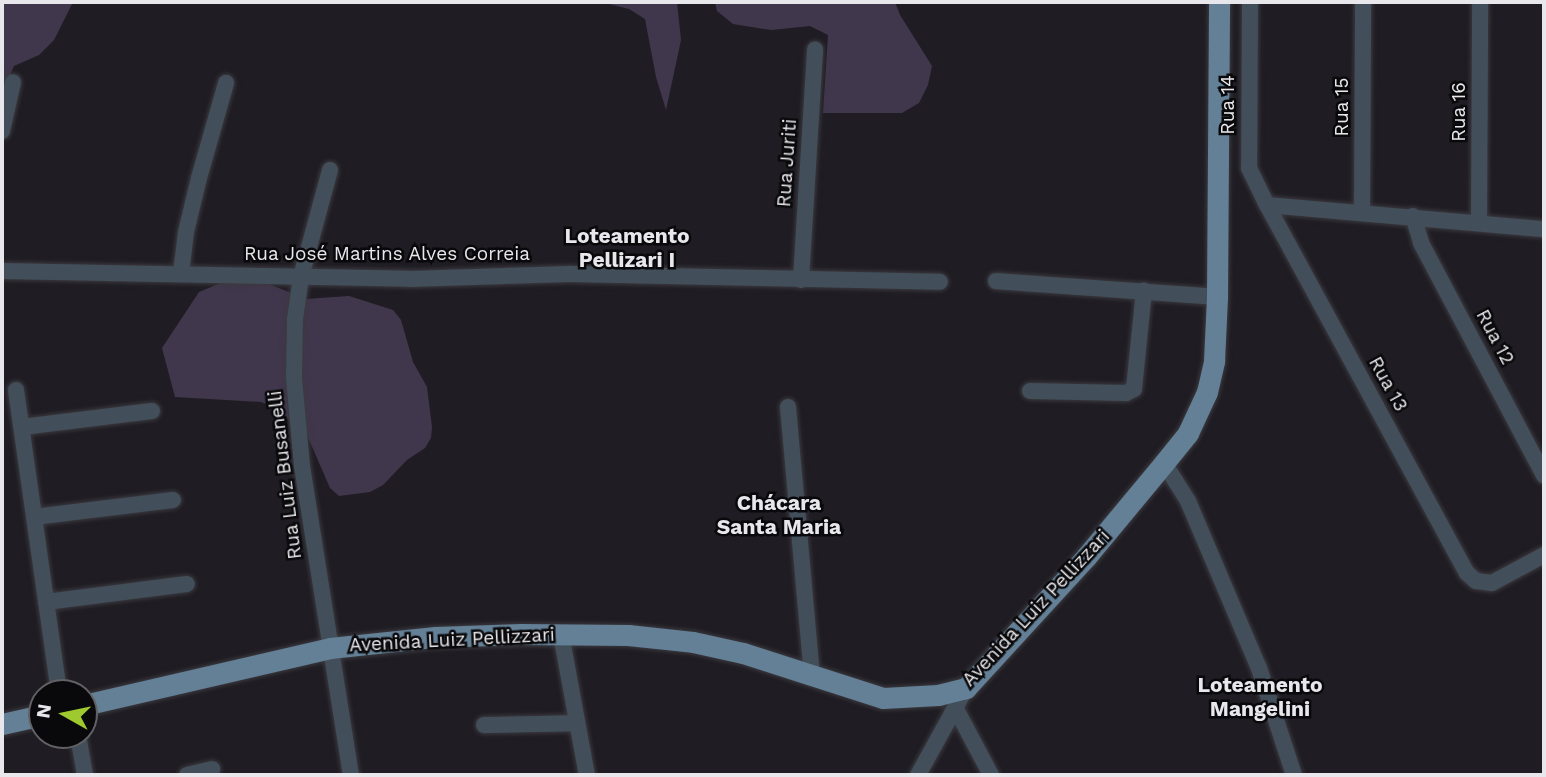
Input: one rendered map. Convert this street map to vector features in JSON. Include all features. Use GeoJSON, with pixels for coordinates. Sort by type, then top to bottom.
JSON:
{"type":"FeatureCollection","features":[{"type":"Feature","properties":{"kind":"main road","name":"Avenida Luiz Pellizzari"},"geometry":{"type":"LineString","coordinates":[[98,702],[330,648],[435,637],[561,634],[628,635],[693,642],[743,653],[883,698],[938,695],[966,688],[1086,557],[1164,463],[1188,433],[1208,392],[1214,361],[1217,297],[1219,2]]}},
{"type":"Feature","properties":{"kind":"main road"},"geometry":{"type":"LineString","coordinates":[[2,724],[28,718]]}},
{"type":"Feature","properties":{"kind":"street","name":"Rua 14"},"geometry":{"type":"LineString","coordinates":[[1250,2],[1249,168],[1267,205]]}},
{"type":"Feature","properties":{"kind":"street","name":"Rua 15"},"geometry":{"type":"LineString","coordinates":[[1362,212],[1363,2]]}},
{"type":"Feature","properties":{"kind":"street","name":"Rua 16"},"geometry":{"type":"LineString","coordinates":[[1479,222],[1480,2]]}},
{"type":"Feature","properties":{"kind":"street","name":"Rua Juriti"},"geometry":{"type":"LineString","coordinates":[[801,279],[815,49]]}},
{"type":"Feature","properties":{"kind":"street"},"geometry":{"type":"LineString","coordinates":[[2,131],[13,82]]}},
{"type":"Feature","properties":{"kind":"street"},"geometry":{"type":"LineString","coordinates":[[181,273],[196,191],[226,83]]}},
{"type":"Feature","properties":{"kind":"street","name":"Rua Luiz Busanelli"},"geometry":{"type":"LineString","coordinates":[[330,170],[301,278],[295,319],[294,378],[302,466],[351,775]]}},
{"type":"Feature","properties":{"kind":"street"},"geometry":{"type":"LineString","coordinates":[[1267,205],[1544,229]]}},
{"type":"Feature","properties":{"kind":"street","name":"Rua 13"},"geometry":{"type":"LineString","coordinates":[[1267,205],[1466,573],[1476,581],[1492,583],[1544,555]]}},
{"type":"Feature","properties":{"kind":"street","name":"Rua 12"},"geometry":{"type":"LineString","coordinates":[[1413,216],[1421,243],[1544,475]]}},
{"type":"Feature","properties":{"kind":"street","name":"Rua José Martins Alves Correia"},"geometry":{"type":"LineString","coordinates":[[2,271],[410,279],[569,274],[940,282]]}},
{"type":"Feature","properties":{"kind":"street"},"geometry":{"type":"LineString","coordinates":[[996,281],[1217,297]]}},
{"type":"Feature","properties":{"kind":"street"},"geometry":{"type":"LineString","coordinates":[[1030,391],[1126,393],[1134,389],[1144,291]]}},
{"type":"Feature","properties":{"kind":"street"},"geometry":{"type":"LineString","coordinates":[[16,390],[57,679]]}},
{"type":"Feature","properties":{"kind":"street"},"geometry":{"type":"LineString","coordinates":[[788,407],[812,675]]}},
{"type":"Feature","properties":{"kind":"street"},"geometry":{"type":"LineString","coordinates":[[22,427],[152,411]]}},
{"type":"Feature","properties":{"kind":"street"},"geometry":{"type":"LineString","coordinates":[[1164,463],[1188,501],[1259,668],[1294,775]]}},
{"type":"Feature","properties":{"kind":"street"},"geometry":{"type":"LineString","coordinates":[[34,517],[173,500]]}},
{"type":"Feature","properties":{"kind":"street"},"geometry":{"type":"LineString","coordinates":[[46,602],[187,584]]}},
{"type":"Feature","properties":{"kind":"street"},"geometry":{"type":"LineString","coordinates":[[561,634],[587,775]]}},
{"type":"Feature","properties":{"kind":"street"},"geometry":{"type":"LineString","coordinates":[[918,775],[966,688]]}},
{"type":"Feature","properties":{"kind":"street"},"geometry":{"type":"LineString","coordinates":[[956,709],[991,775]]}},
{"type":"Feature","properties":{"kind":"street"},"geometry":{"type":"LineString","coordinates":[[484,725],[577,723]]}},
{"type":"Feature","properties":{"kind":"street"},"geometry":{"type":"LineString","coordinates":[[80,749],[85,775]]}},
{"type":"Feature","properties":{"kind":"street"},"geometry":{"type":"LineString","coordinates":[[187,775],[212,769]]}},
{"type":"Feature","properties":{"kind":"shaded area"},"geometry":{"type":"Polygon","coordinates":[[[2,2],[73,2],[54,40],[39,55],[14,66],[2,94],[2,2]]]}},
{"type":"Feature","properties":{"kind":"shaded area"},"geometry":{"type":"Polygon","coordinates":[[[601,2],[677,2],[681,40],[666,110],[656,77],[645,19],[629,9],[601,2]]]}},
{"type":"Feature","properties":{"kind":"shaded area"},"geometry":{"type":"Polygon","coordinates":[[[715,2],[895,2],[900,15],[932,66],[928,85],[919,103],[902,113],[823,113],[828,35],[810,26],[771,30],[733,24],[717,11],[715,2]]]}},
{"type":"Feature","properties":{"kind":"shaded area"},"geometry":{"type":"Polygon","coordinates":[[[223,282],[269,284],[306,299],[349,296],[393,310],[401,320],[413,362],[427,387],[432,427],[431,438],[425,448],[407,460],[383,485],[370,492],[339,496],[330,488],[307,435],[274,407],[261,402],[175,397],[162,348],[199,292],[223,282]]]}},
{"type":"Feature","properties":{"kind":"district","name":"Loteamento Pellizari I"},"geometry":{"type":"Point","coordinates":[627,248]}},
{"type":"Feature","properties":{"kind":"district","name":"Chácara Santa Maria"},"geometry":{"type":"Point","coordinates":[779,515]}},
{"type":"Feature","properties":{"kind":"district","name":"Loteamento Mangelini"},"geometry":{"type":"Point","coordinates":[1260,697]}}]}
